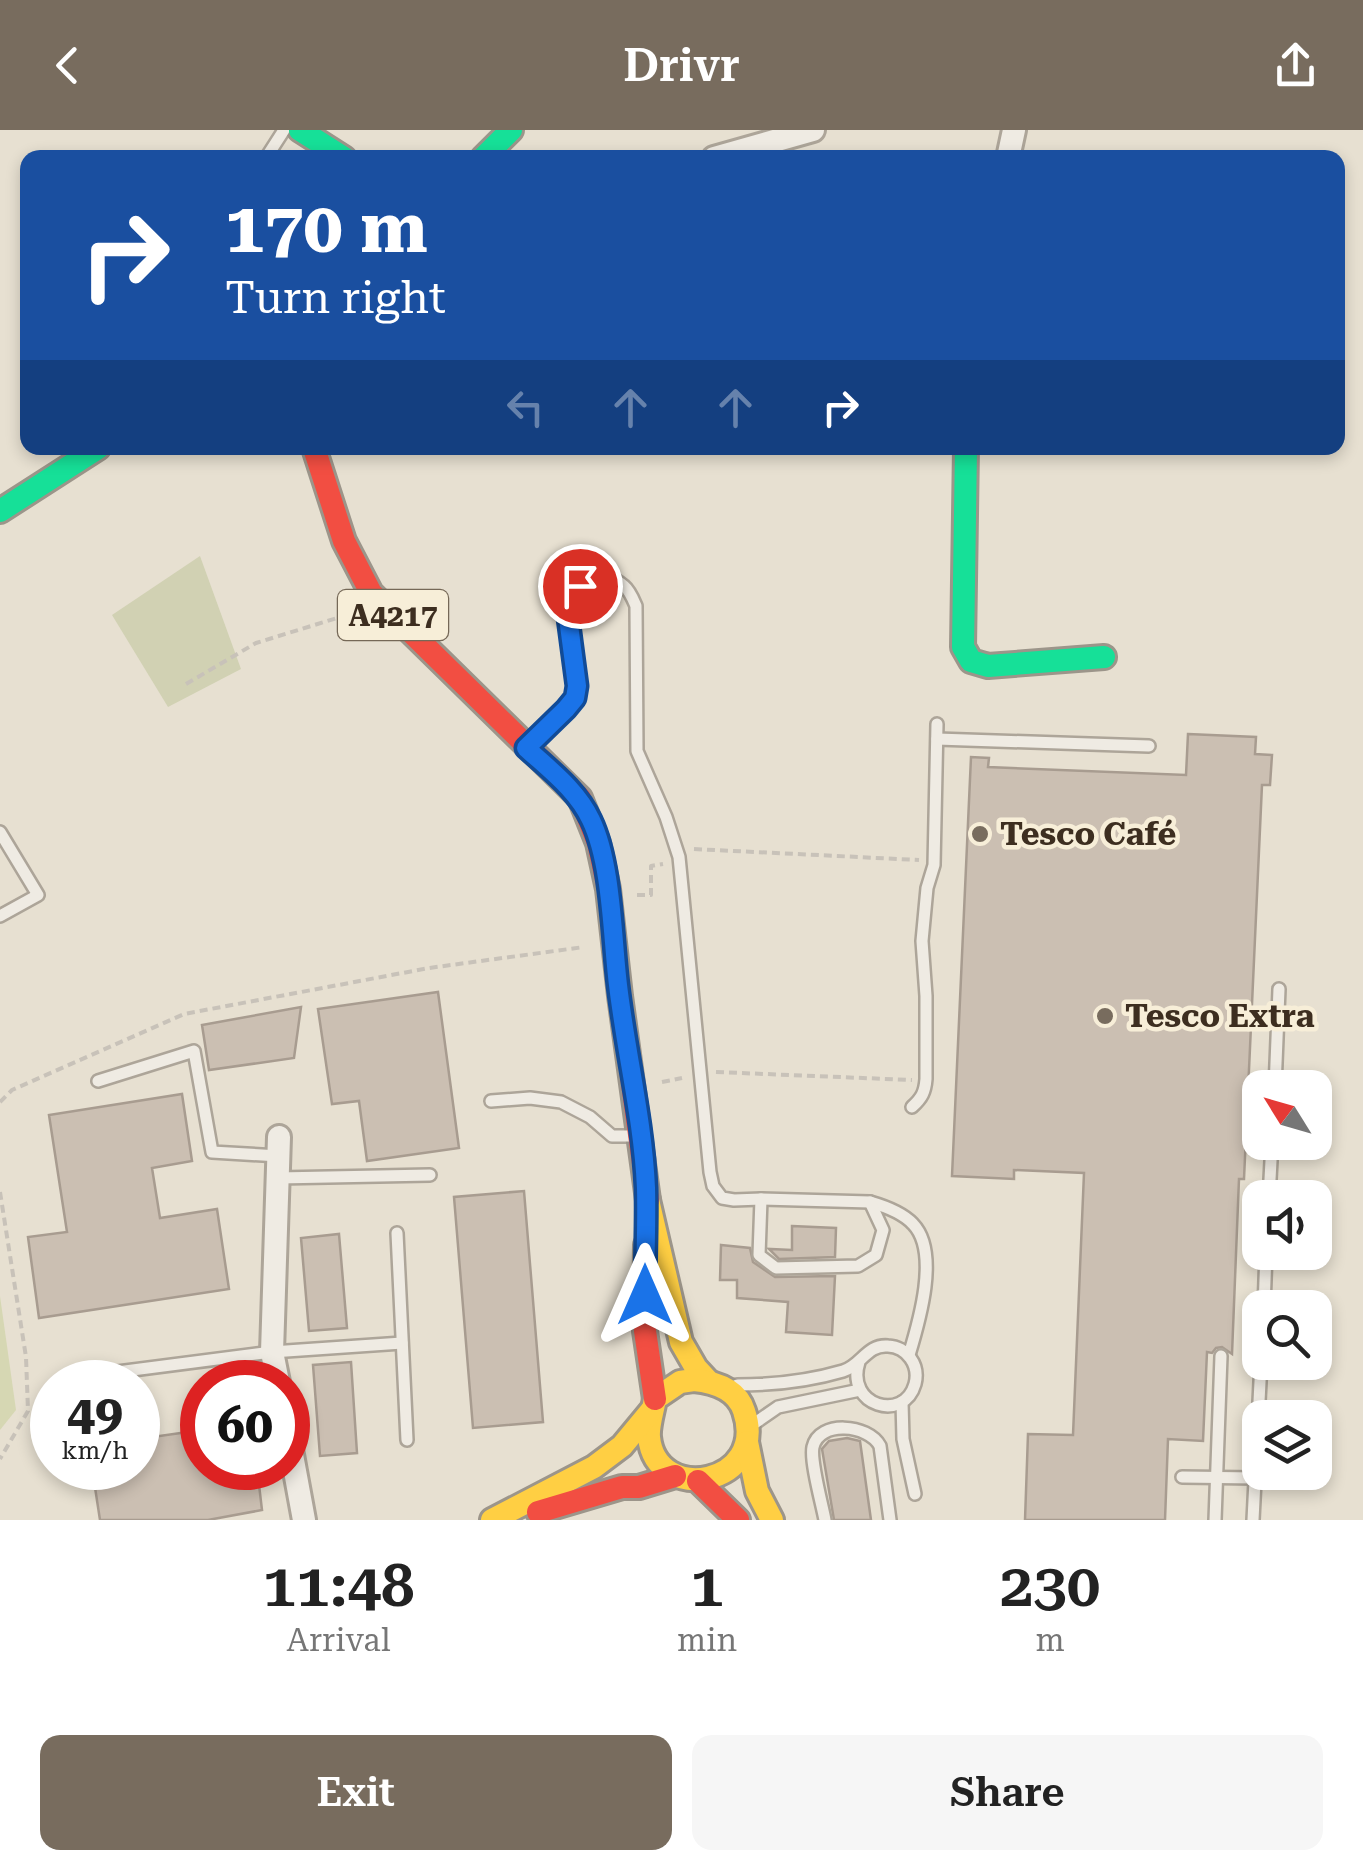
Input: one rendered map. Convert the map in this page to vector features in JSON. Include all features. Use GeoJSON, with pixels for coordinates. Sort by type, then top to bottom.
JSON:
{"type":"FeatureCollection","features":[{"type":"Feature","properties":{"kind":"main road"},"geometry":{"type":"LineString","coordinates":[[300,130],[331,150]]}},
{"type":"Feature","properties":{"kind":"main road"},"geometry":{"type":"LineString","coordinates":[[492,150],[511,130]]}},
{"type":"Feature","properties":{"kind":"main road"},"geometry":{"type":"LineString","coordinates":[[0,511],[87,455]]}},
{"type":"Feature","properties":{"kind":"main road","name":"A4217"},"geometry":{"type":"LineString","coordinates":[[316,455],[354,567],[371,593],[580,798],[594,824],[608,890],[646,1187],[675,1330],[694,1367],[714,1383]]}},
{"type":"Feature","properties":{"kind":"main road"},"geometry":{"type":"LineString","coordinates":[[966,455],[963,647],[971,661],[988,666],[1104,657]]}},
{"type":"Feature","properties":{"kind":"main road","name":"A4217"},"geometry":{"type":"LineString","coordinates":[[646,1187],[645,1331],[652,1405]]}},
{"type":"Feature","properties":{"kind":"main road"},"geometry":{"type":"LineString","coordinates":[[492,1520],[594,1467],[622,1446],[652,1405],[680,1382],[694,1380],[714,1383],[732,1392],[740,1403],[746,1415],[758,1491],[772,1520]]}},
{"type":"Feature","properties":{"kind":"main road"},"geometry":{"type":"LineString","coordinates":[[652,1405],[647,1426],[653,1456],[662,1468],[686,1479],[738,1520]]}},
{"type":"Feature","properties":{"kind":"main road"},"geometry":{"type":"LineString","coordinates":[[514,1520],[622,1488],[686,1479],[711,1480],[734,1466],[748,1435]]}},
{"type":"Feature","properties":{"kind":"street"},"geometry":{"type":"LineString","coordinates":[[742,150],[813,130]]}},
{"type":"Feature","properties":{"kind":"street"},"geometry":{"type":"LineString","coordinates":[[274,1360],[279,1157]]}},
{"type":"Feature","properties":{"kind":"street"},"geometry":{"type":"LineString","coordinates":[[298,1490],[304,1520]]}},
{"type":"Feature","properties":{"kind":"lane"},"geometry":{"type":"LineString","coordinates":[[526,748],[575,698],[577,686],[567,610],[572,598],[580,586],[593,579],[611,579],[624,585],[636,606],[638,751],[679,857],[713,1186],[722,1198],[734,1200],[870,1202],[915,1225],[925,1250],[926,1270],[921,1315],[908,1355]]}},
{"type":"Feature","properties":{"kind":"lane"},"geometry":{"type":"LineString","coordinates":[[912,1106],[921,1100],[926,1080],[922,941],[927,888],[934,865],[938,724]]}},
{"type":"Feature","properties":{"kind":"lane"},"geometry":{"type":"LineString","coordinates":[[937,739],[1148,746]]}},
{"type":"Feature","properties":{"kind":"lane"},"geometry":{"type":"LineString","coordinates":[[0,832],[38,894],[0,916]]}},
{"type":"Feature","properties":{"kind":"lane"},"geometry":{"type":"LineString","coordinates":[[1275,1070],[1279,990]]}},
{"type":"Feature","properties":{"kind":"lane"},"geometry":{"type":"LineString","coordinates":[[98,1081],[194,1050],[212,1152],[430,1175]]}},
{"type":"Feature","properties":{"kind":"lane"},"geometry":{"type":"LineString","coordinates":[[491,1101],[530,1098],[561,1102],[612,1136],[640,1137]]}},
{"type":"Feature","properties":{"kind":"lane"},"geometry":{"type":"LineString","coordinates":[[761,1199],[759,1255],[776,1268],[858,1266],[876,1255],[883,1230],[870,1202]]}},
{"type":"Feature","properties":{"kind":"lane"},"geometry":{"type":"LineString","coordinates":[[397,1234],[407,1440]]}},
{"type":"Feature","properties":{"kind":"lane"},"geometry":{"type":"LineString","coordinates":[[160,1366],[272,1352],[402,1343]]}},
{"type":"Feature","properties":{"kind":"lane"},"geometry":{"type":"LineString","coordinates":[[714,1383],[769,1385],[848,1370],[872,1348],[882,1346],[901,1349],[908,1355],[914,1363],[916,1380],[902,1402],[883,1406],[866,1398],[860,1390],[856,1381],[859,1362]]}},
{"type":"Feature","properties":{"kind":"lane"},"geometry":{"type":"LineString","coordinates":[[1216,1520],[1221,1356]]}},
{"type":"Feature","properties":{"kind":"lane"},"geometry":{"type":"LineString","coordinates":[[748,1435],[778,1407],[860,1390]]}},
{"type":"Feature","properties":{"kind":"lane"},"geometry":{"type":"LineString","coordinates":[[902,1402],[914,1494]]}},
{"type":"Feature","properties":{"kind":"lane"},"geometry":{"type":"LineString","coordinates":[[824,1520],[814,1443],[828,1431],[855,1428],[870,1434],[880,1446],[890,1520]]}},
{"type":"Feature","properties":{"kind":"lane"},"geometry":{"type":"LineString","coordinates":[[1182,1477],[1242,1478]]}},
{"type":"Feature","properties":{"kind":"lane"},"geometry":{"type":"LineString","coordinates":[[1254,1520],[1255,1490]]}},
{"type":"Feature","properties":{"kind":"path"},"geometry":{"type":"LineString","coordinates":[[186,684],[256,643],[382,604]]}},
{"type":"Feature","properties":{"kind":"path"},"geometry":{"type":"LineString","coordinates":[[630,895],[651,895],[651,866],[670,862],[694,849],[921,860],[934,865]]}},
{"type":"Feature","properties":{"kind":"path"},"geometry":{"type":"LineString","coordinates":[[0,1102],[12,1090],[184,1014],[429,968],[586,947]]}},
{"type":"Feature","properties":{"kind":"path"},"geometry":{"type":"LineString","coordinates":[[662,1082],[722,1072],[926,1080]]}},
{"type":"Feature","properties":{"kind":"path"},"geometry":{"type":"LineString","coordinates":[[0,1192],[26,1357],[28,1410],[0,1459]]}},
{"type":"Feature","properties":{"kind":"green space"},"geometry":{"type":"Polygon","coordinates":[[[200,556],[241,669],[168,707],[112,615],[200,556]]]}},
{"type":"Feature","properties":{"kind":"green space"},"geometry":{"type":"Polygon","coordinates":[[[0,1296],[16,1410],[0,1430],[0,1296]]]}},
{"type":"Feature","properties":{"kind":"building","name":"Tesco Extra"},"geometry":{"type":"Polygon","coordinates":[[[1188,734],[1256,737],[1255,754],[1272,755],[1270,785],[1262,785],[1249,1070],[1242,1070],[1245,1160],[1244,1179],[1239,1179],[1232,1354],[1222,1347],[1207,1352],[1203,1441],[1168,1439],[1165,1520],[1025,1520],[1028,1434],[1073,1435],[1084,1173],[1014,1170],[1014,1179],[952,1176],[971,757],[989,758],[988,767],[1186,775],[1188,734]]]}},
{"type":"Feature","properties":{"kind":"building"},"geometry":{"type":"Polygon","coordinates":[[[438,992],[459,1148],[367,1161],[359,1101],[332,1104],[318,1009],[438,992]]]}},
{"type":"Feature","properties":{"kind":"building"},"geometry":{"type":"Polygon","coordinates":[[[301,1007],[294,1058],[209,1070],[202,1025],[301,1007]]]}},
{"type":"Feature","properties":{"kind":"building"},"geometry":{"type":"Polygon","coordinates":[[[182,1094],[192,1161],[152,1168],[160,1218],[217,1209],[229,1289],[39,1318],[28,1237],[67,1232],[49,1115],[182,1094]]]}},
{"type":"Feature","properties":{"kind":"building"},"geometry":{"type":"Polygon","coordinates":[[[524,1191],[543,1422],[473,1428],[454,1197],[524,1191]]]}},
{"type":"Feature","properties":{"kind":"building"},"geometry":{"type":"Polygon","coordinates":[[[792,1226],[836,1228],[835,1257],[779,1259],[769,1249],[792,1250],[792,1226]]]}},
{"type":"Feature","properties":{"kind":"building"},"geometry":{"type":"Polygon","coordinates":[[[339,1234],[347,1328],[309,1331],[301,1238],[339,1234]]]}},
{"type":"Feature","properties":{"kind":"building"},"geometry":{"type":"Polygon","coordinates":[[[721,1245],[750,1248],[753,1262],[775,1277],[835,1276],[832,1335],[786,1332],[788,1302],[737,1298],[737,1280],[720,1280],[721,1245]]]}},
{"type":"Feature","properties":{"kind":"building"},"geometry":{"type":"Polygon","coordinates":[[[351,1362],[357,1453],[320,1456],[313,1365],[351,1362]]]}},
{"type":"Feature","properties":{"kind":"building"},"geometry":{"type":"Polygon","coordinates":[[[180,1433],[180,1490],[260,1490],[262,1510],[208,1520],[100,1520],[95,1490],[160,1490],[160,1436],[180,1433]]]}},
{"type":"Feature","properties":{"kind":"building"},"geometry":{"type":"Polygon","coordinates":[[[829,1441],[860,1441],[871,1520],[834,1520],[822,1449],[829,1441]]]}},
{"type":"Feature","properties":{"kind":"traffic: fast"},"geometry":{"type":"LineString","coordinates":[[300,130],[331,150]]}},
{"type":"Feature","properties":{"kind":"traffic: fast"},"geometry":{"type":"LineString","coordinates":[[491,150],[511,130]]}},
{"type":"Feature","properties":{"kind":"traffic: fast"},"geometry":{"type":"LineString","coordinates":[[0,511],[87,455]]}},
{"type":"Feature","properties":{"kind":"traffic: fast"},"geometry":{"type":"LineString","coordinates":[[966,455],[963,647],[971,661],[988,666],[1104,657]]}},
{"type":"Feature","properties":{"kind":"traffic: slow"},"geometry":{"type":"LineString","coordinates":[[648,1200],[681,1342],[708,1381]]}},
{"type":"Feature","properties":{"kind":"traffic: slow"},"geometry":{"type":"LineString","coordinates":[[694,1380],[717,1385],[736,1397],[744,1411],[747,1436],[741,1456],[727,1470],[708,1478],[689,1479],[670,1472],[656,1459],[649,1433],[655,1399],[680,1382],[694,1380]]}},
{"type":"Feature","properties":{"kind":"traffic: slow"},"geometry":{"type":"LineString","coordinates":[[492,1520],[594,1467],[622,1446],[651,1411]]}},
{"type":"Feature","properties":{"kind":"traffic: slow"},"geometry":{"type":"LineString","coordinates":[[747,1442],[757,1491],[772,1520]]}},
{"type":"Feature","properties":{"kind":"traffic: jam"},"geometry":{"type":"LineString","coordinates":[[316,455],[344,541],[371,593],[580,798],[598,843],[608,889],[648,1200]]}},
{"type":"Feature","properties":{"kind":"traffic: jam"},"geometry":{"type":"LineString","coordinates":[[646,1245],[645,1331],[655,1399]]}},
{"type":"Feature","properties":{"kind":"traffic: jam"},"geometry":{"type":"LineString","coordinates":[[538,1512],[675,1476]]}},
{"type":"Feature","properties":{"kind":"traffic: jam"},"geometry":{"type":"LineString","coordinates":[[698,1481],[738,1520]]}},
{"type":"Feature","properties":{"kind":"place","name":"Tesco Café"},"geometry":{"type":"Point","coordinates":[980,834]}},
{"type":"Feature","properties":{"kind":"place","name":"Tesco Extra"},"geometry":{"type":"Point","coordinates":[1105,1016]}},
{"type":"Feature","properties":{"kind":"route"},"geometry":{"type":"LineString","coordinates":[[580,586],[567,610],[577,686],[575,698],[526,748],[580,798],[594,824],[600,848],[646,1187],[645,1295]]}}]}
